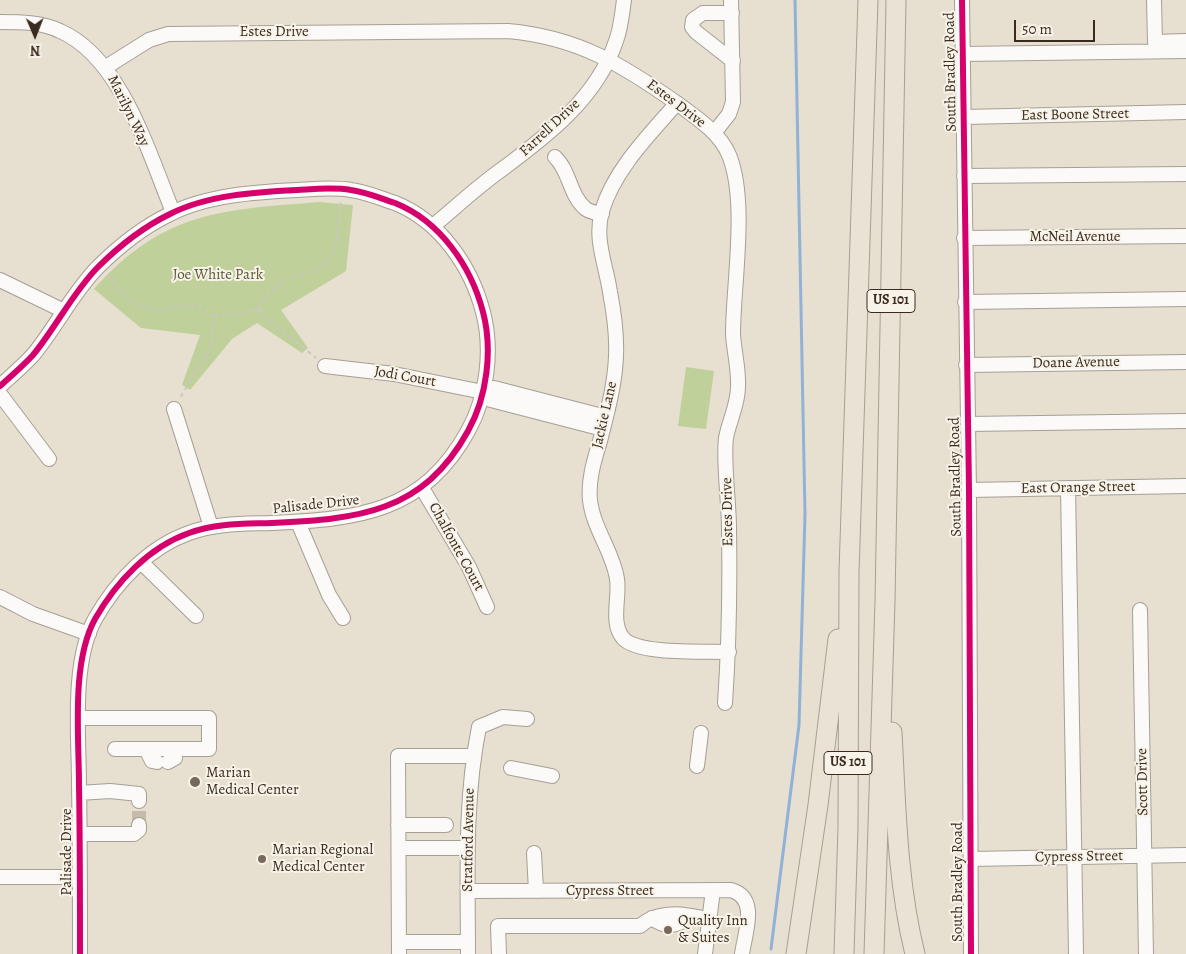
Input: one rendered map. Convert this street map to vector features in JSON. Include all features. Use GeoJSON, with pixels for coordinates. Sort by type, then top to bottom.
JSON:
{"type":"FeatureCollection","features":[{"type":"Feature","properties":{"kind":"highway","name":"US 101"},"geometry":{"type":"LineString","coordinates":[[844,954],[848,827],[849,572],[868,0]]}},
{"type":"Feature","properties":{"kind":"highway","name":"US 101"},"geometry":{"type":"LineString","coordinates":[[874,954],[885,601],[896,0]]}},
{"type":"Feature","properties":{"kind":"highway"},"geometry":{"type":"LineString","coordinates":[[796,954],[849,572]]}},
{"type":"Feature","properties":{"kind":"highway"},"geometry":{"type":"LineString","coordinates":[[885,601],[898,846],[908,928],[915,954]]}},
{"type":"Feature","properties":{"kind":"street","name":"Farrell Drive"},"geometry":{"type":"LineString","coordinates":[[433,226],[529,149],[570,113],[590,89],[609,59],[617,40],[624,0]]}},
{"type":"Feature","properties":{"kind":"street","name":"South Bradley Road"},"geometry":{"type":"LineString","coordinates":[[962,0],[969,490],[971,954]]}},
{"type":"Feature","properties":{"kind":"street"},"geometry":{"type":"LineString","coordinates":[[1154,0],[1154,42],[1186,41]]}},
{"type":"Feature","properties":{"kind":"street"},"geometry":{"type":"LineString","coordinates":[[714,133],[730,114],[733,102],[733,61],[731,6],[703,13],[693,20],[692,27],[696,32],[733,61]]}},
{"type":"Feature","properties":{"kind":"street","name":"Marilyn Way"},"geometry":{"type":"LineString","coordinates":[[0,22],[33,23],[59,30],[91,51],[106,67],[132,116],[173,212]]}},
{"type":"Feature","properties":{"kind":"street","name":"Estes Drive"},"geometry":{"type":"LineString","coordinates":[[106,67],[149,40],[168,34],[508,31],[530,33],[560,41],[609,59],[632,71],[677,103],[714,133],[729,155],[737,202],[737,269],[734,334],[739,386],[736,407],[726,438],[729,528],[729,652],[725,703]]}},
{"type":"Feature","properties":{"kind":"street"},"geometry":{"type":"LineString","coordinates":[[963,54],[1186,51]]}},
{"type":"Feature","properties":{"kind":"street","name":"Jackie Lane"},"geometry":{"type":"LineString","coordinates":[[677,103],[613,184],[602,214],[599,241],[610,292],[616,355],[613,387],[590,476],[590,500],[593,513],[615,569],[619,632],[631,644],[645,648],[729,652]]}},
{"type":"Feature","properties":{"kind":"street","name":"East Boone Street"},"geometry":{"type":"LineString","coordinates":[[964,117],[1186,112]]}},
{"type":"Feature","properties":{"kind":"street"},"geometry":{"type":"LineString","coordinates":[[555,157],[563,164],[579,201],[587,210],[602,214]]}},
{"type":"Feature","properties":{"kind":"street"},"geometry":{"type":"LineString","coordinates":[[964,176],[1186,174]]}},
{"type":"Feature","properties":{"kind":"street","name":"Palisade Drive"},"geometry":{"type":"LineString","coordinates":[[0,386],[32,356],[98,268],[142,230],[173,212],[246,193],[342,189],[370,194],[400,206],[433,226],[450,246],[474,283],[484,316],[487,339],[483,392],[474,419],[458,448],[439,473],[422,488],[402,500],[374,510],[333,518],[298,522],[211,527],[178,537],[141,562],[111,594],[89,634],[83,657],[79,718],[80,954]]}},
{"type":"Feature","properties":{"kind":"street","name":"McNeil Avenue"},"geometry":{"type":"LineString","coordinates":[[964,238],[1186,236]]}},
{"type":"Feature","properties":{"kind":"street"},"geometry":{"type":"LineString","coordinates":[[0,280],[64,311]]}},
{"type":"Feature","properties":{"kind":"street"},"geometry":{"type":"LineString","coordinates":[[965,302],[1186,299]]}},
{"type":"Feature","properties":{"kind":"street","name":"Doane Avenue"},"geometry":{"type":"LineString","coordinates":[[966,365],[1186,362]]}},
{"type":"Feature","properties":{"kind":"street","name":"Jodi Court"},"geometry":{"type":"LineString","coordinates":[[325,366],[394,374],[483,392],[491,400],[604,423]]}},
{"type":"Feature","properties":{"kind":"street"},"geometry":{"type":"LineString","coordinates":[[0,394],[49,459]]}},
{"type":"Feature","properties":{"kind":"street"},"geometry":{"type":"LineString","coordinates":[[174,409],[211,527]]}},
{"type":"Feature","properties":{"kind":"street"},"geometry":{"type":"LineString","coordinates":[[968,424],[1186,421]]}},
{"type":"Feature","properties":{"kind":"street","name":"East Orange Street"},"geometry":{"type":"LineString","coordinates":[[969,490],[1186,486]]}},
{"type":"Feature","properties":{"kind":"street","name":"Chalfonte Court"},"geometry":{"type":"LineString","coordinates":[[422,488],[469,567],[488,607]]}},
{"type":"Feature","properties":{"kind":"street"},"geometry":{"type":"LineString","coordinates":[[1068,488],[1076,954]]}},
{"type":"Feature","properties":{"kind":"street"},"geometry":{"type":"LineString","coordinates":[[298,522],[329,596],[343,618]]}},
{"type":"Feature","properties":{"kind":"street"},"geometry":{"type":"LineString","coordinates":[[141,562],[196,616]]}},
{"type":"Feature","properties":{"kind":"street"},"geometry":{"type":"LineString","coordinates":[[0,597],[32,614],[89,634]]}},
{"type":"Feature","properties":{"kind":"street","name":"Scott Drive"},"geometry":{"type":"LineString","coordinates":[[1140,610],[1146,954]]}},
{"type":"Feature","properties":{"kind":"street","name":"Stratford Avenue"},"geometry":{"type":"LineString","coordinates":[[468,948],[470,784],[479,727],[502,717],[527,719]]}},
{"type":"Feature","properties":{"kind":"street"},"geometry":{"type":"LineString","coordinates":[[79,718],[209,718],[210,749],[115,749]]}},
{"type":"Feature","properties":{"kind":"street"},"geometry":{"type":"LineString","coordinates":[[697,766],[701,733]]}},
{"type":"Feature","properties":{"kind":"street"},"geometry":{"type":"LineString","coordinates":[[146,749],[152,761],[163,762],[175,758],[175,749]]}},
{"type":"Feature","properties":{"kind":"street"},"geometry":{"type":"LineString","coordinates":[[468,948],[399,948],[398,756],[474,756]]}},
{"type":"Feature","properties":{"kind":"street"},"geometry":{"type":"LineString","coordinates":[[512,768],[552,776]]}},
{"type":"Feature","properties":{"kind":"street"},"geometry":{"type":"LineString","coordinates":[[79,793],[128,792],[139,794],[139,801]]}},
{"type":"Feature","properties":{"kind":"street"},"geometry":{"type":"LineString","coordinates":[[79,834],[134,834],[139,830],[139,825]]}},
{"type":"Feature","properties":{"kind":"street"},"geometry":{"type":"LineString","coordinates":[[398,826],[446,825]]}},
{"type":"Feature","properties":{"kind":"street"},"geometry":{"type":"LineString","coordinates":[[399,848],[468,848]]}},
{"type":"Feature","properties":{"kind":"street"},"geometry":{"type":"LineString","coordinates":[[534,853],[536,891]]}},
{"type":"Feature","properties":{"kind":"street","name":"Cypress Street"},"geometry":{"type":"LineString","coordinates":[[971,859],[1186,855]]}},
{"type":"Feature","properties":{"kind":"street"},"geometry":{"type":"LineString","coordinates":[[0,877],[80,877]]}},
{"type":"Feature","properties":{"kind":"street"},"geometry":{"type":"LineString","coordinates":[[705,954],[713,890]]}},
{"type":"Feature","properties":{"kind":"street","name":"Cypress Street"},"geometry":{"type":"LineString","coordinates":[[468,891],[731,890],[741,893],[747,900],[748,909],[742,954]]}},
{"type":"Feature","properties":{"kind":"street"},"geometry":{"type":"LineString","coordinates":[[499,954],[498,926],[640,926],[652,918],[667,914],[710,920]]}},
{"type":"Feature","properties":{"kind":"path"},"geometry":{"type":"LineString","coordinates":[[259,310],[266,295],[280,282],[315,270],[329,259],[337,239],[342,189]]}},
{"type":"Feature","properties":{"kind":"path"},"geometry":{"type":"LineString","coordinates":[[98,268],[138,304],[156,309],[181,305],[197,305],[208,310],[214,316]]}},
{"type":"Feature","properties":{"kind":"path"},"geometry":{"type":"LineString","coordinates":[[214,316],[259,310]]}},
{"type":"Feature","properties":{"kind":"path"},"geometry":{"type":"LineString","coordinates":[[259,310],[270,322],[325,366]]}},
{"type":"Feature","properties":{"kind":"path"},"geometry":{"type":"LineString","coordinates":[[174,409],[211,346],[214,316]]}},
{"type":"Feature","properties":{"kind":"green space","name":"Joe White Park"},"geometry":{"type":"Polygon","coordinates":[[[319,202],[353,205],[346,271],[281,310],[308,348],[302,353],[257,323],[232,339],[190,390],[182,385],[200,335],[141,328],[94,289],[120,263],[145,244],[170,229],[196,219],[223,212],[319,202]]]}},
{"type":"Feature","properties":{"kind":"green space"},"geometry":{"type":"Polygon","coordinates":[[[686,367],[714,371],[706,429],[678,426],[686,367]]]}},
{"type":"Feature","properties":{"kind":"waterway"},"geometry":{"type":"LineString","coordinates":[[771,949],[799,725],[805,514],[795,0]]}},
{"type":"Feature","properties":{"kind":"tunnel"},"geometry":{"type":"LineString","coordinates":[[139,801],[139,825]]}},
{"type":"Feature","properties":{"kind":"cycle path"},"geometry":{"type":"LineString","coordinates":[[962,0],[969,490],[971,954]]}},
{"type":"Feature","properties":{"kind":"cycle path"},"geometry":{"type":"LineString","coordinates":[[0,386],[33,355],[88,278],[105,260],[131,238],[160,219],[184,208],[216,199],[249,193],[331,188],[344,189],[373,195],[411,211],[439,233],[462,262],[478,295],[486,327],[488,357],[484,388],[475,418],[450,458],[430,479],[409,495],[385,506],[360,514],[303,521],[220,526],[189,533],[160,547],[135,567],[103,605],[87,637],[79,678],[80,954]]}},
{"type":"Feature","properties":{"kind":"place","name":"Marian Medical Center"},"geometry":{"type":"Point","coordinates":[195,782]}},
{"type":"Feature","properties":{"kind":"place","name":"Marian Regional Medical Center"},"geometry":{"type":"Point","coordinates":[262,859]}},
{"type":"Feature","properties":{"kind":"place","name":"Quality Inn & Suites"},"geometry":{"type":"Point","coordinates":[668,930]}}]}
